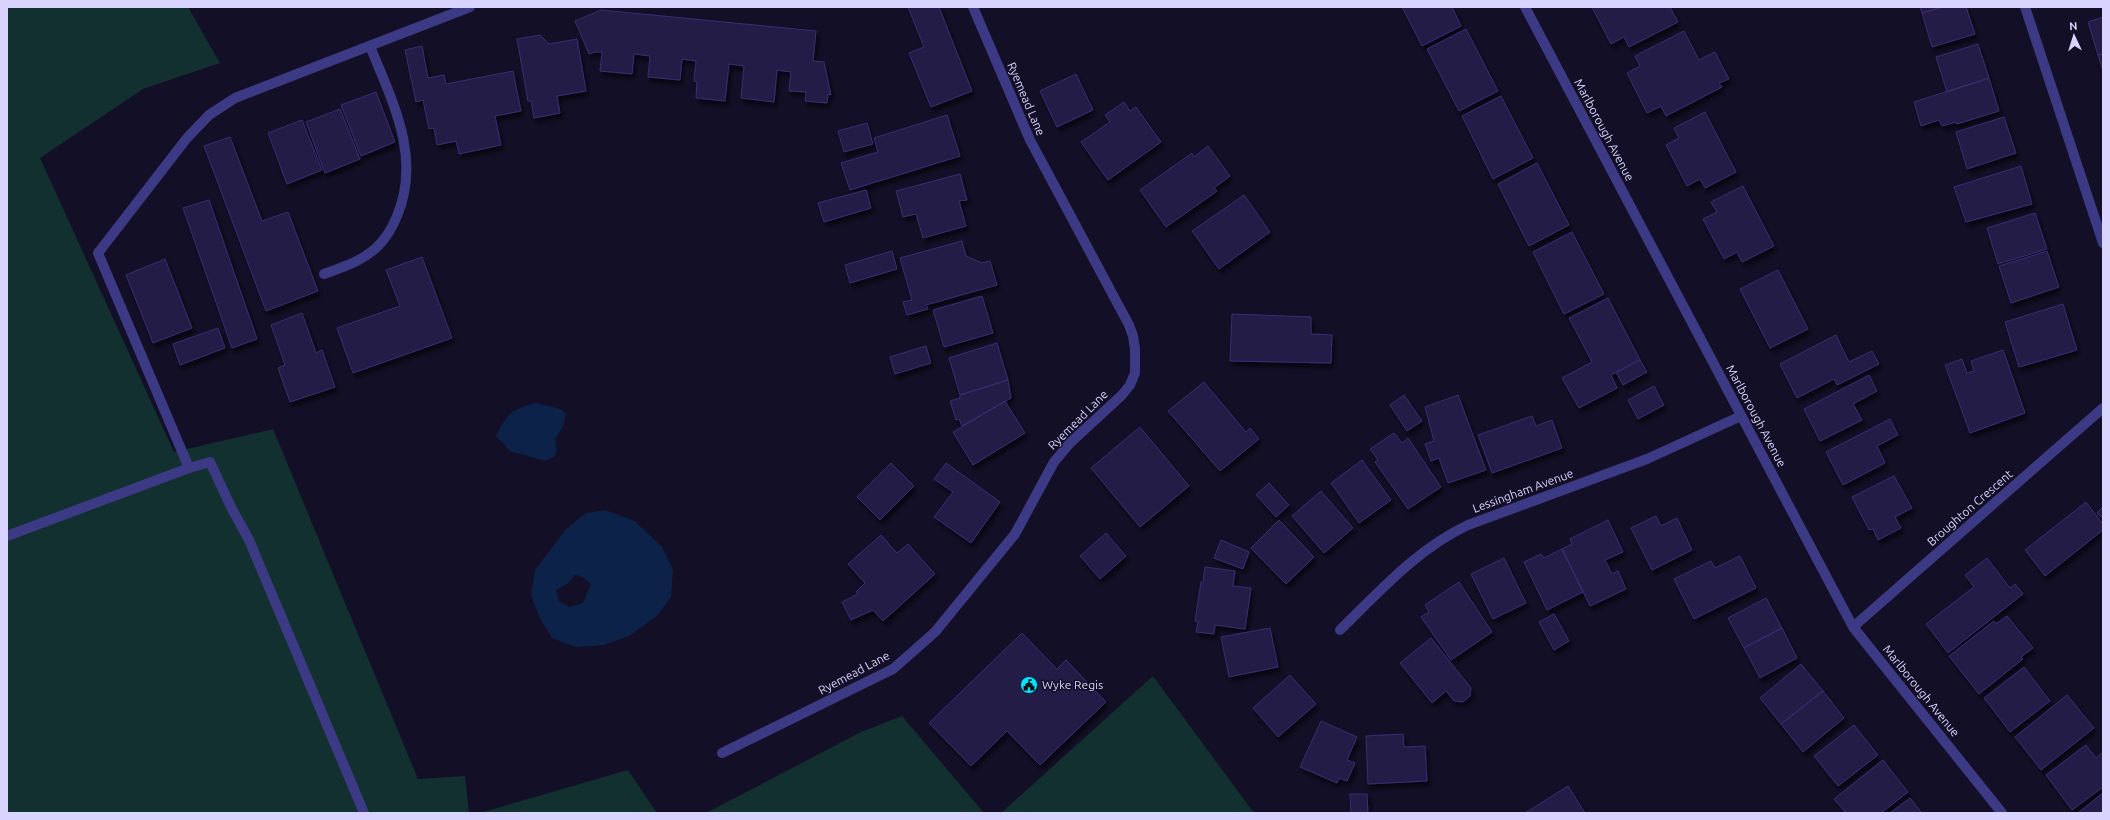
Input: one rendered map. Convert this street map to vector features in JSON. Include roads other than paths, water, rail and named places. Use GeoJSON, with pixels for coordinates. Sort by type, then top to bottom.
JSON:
{"type":"FeatureCollection","features":[{"type":"Feature","properties":{"kind":"street"},"geometry":{"type":"LineString","coordinates":[[189,468],[98,253],[187,138],[209,115],[235,98],[470,7]]}},
{"type":"Feature","properties":{"kind":"street","name":"Ryemead Lane"},"geometry":{"type":"LineString","coordinates":[[722,753],[893,669],[935,632],[1015,534],[1054,462],[1087,427],[1122,395],[1130,385],[1134,373],[1134,336],[1030,140],[973,7]]}},
{"type":"Feature","properties":{"kind":"street","name":"Marlborough Avenue"},"geometry":{"type":"LineString","coordinates":[[1525,7],[1853,628],[2002,813]]}},
{"type":"Feature","properties":{"kind":"street"},"geometry":{"type":"LineString","coordinates":[[2025,7],[2103,243]]}},
{"type":"Feature","properties":{"kind":"street"},"geometry":{"type":"LineString","coordinates":[[324,274],[359,260],[378,246],[393,226],[404,199],[407,175],[405,145],[398,116],[370,46]]}},
{"type":"Feature","properties":{"kind":"street","name":"Broughton Crescent"},"geometry":{"type":"LineString","coordinates":[[1853,628],[2103,408]]}},
{"type":"Feature","properties":{"kind":"street","name":"Lessingham Avenue"},"geometry":{"type":"LineString","coordinates":[[1340,630],[1419,555],[1446,535],[1468,525],[1647,459],[1741,416]]}},
{"type":"Feature","properties":{"kind":"street"},"geometry":{"type":"LineString","coordinates":[[7,536],[189,468],[210,462],[231,507],[249,540],[364,813]]}},
{"type":"Feature","properties":{"kind":"water"},"geometry":{"type":"Polygon","coordinates":[[[536,403],[558,408],[566,413],[563,427],[555,439],[557,450],[554,457],[545,461],[510,451],[496,436],[503,422],[515,410],[536,403]]]}},
{"type":"Feature","properties":{"kind":"water"},"geometry":{"type":"Polygon","coordinates":[[[605,510],[635,521],[662,547],[673,570],[671,597],[657,616],[629,636],[604,645],[576,647],[552,638],[540,618],[531,596],[535,570],[566,529],[586,513],[605,510]],[[575,575],[567,584],[556,590],[559,601],[569,607],[583,603],[591,584],[582,577],[575,575]]]}},
{"type":"Feature","properties":{"kind":"place","name":"Wyke Regis"},"geometry":{"type":"Point","coordinates":[1029,685]}}]}
